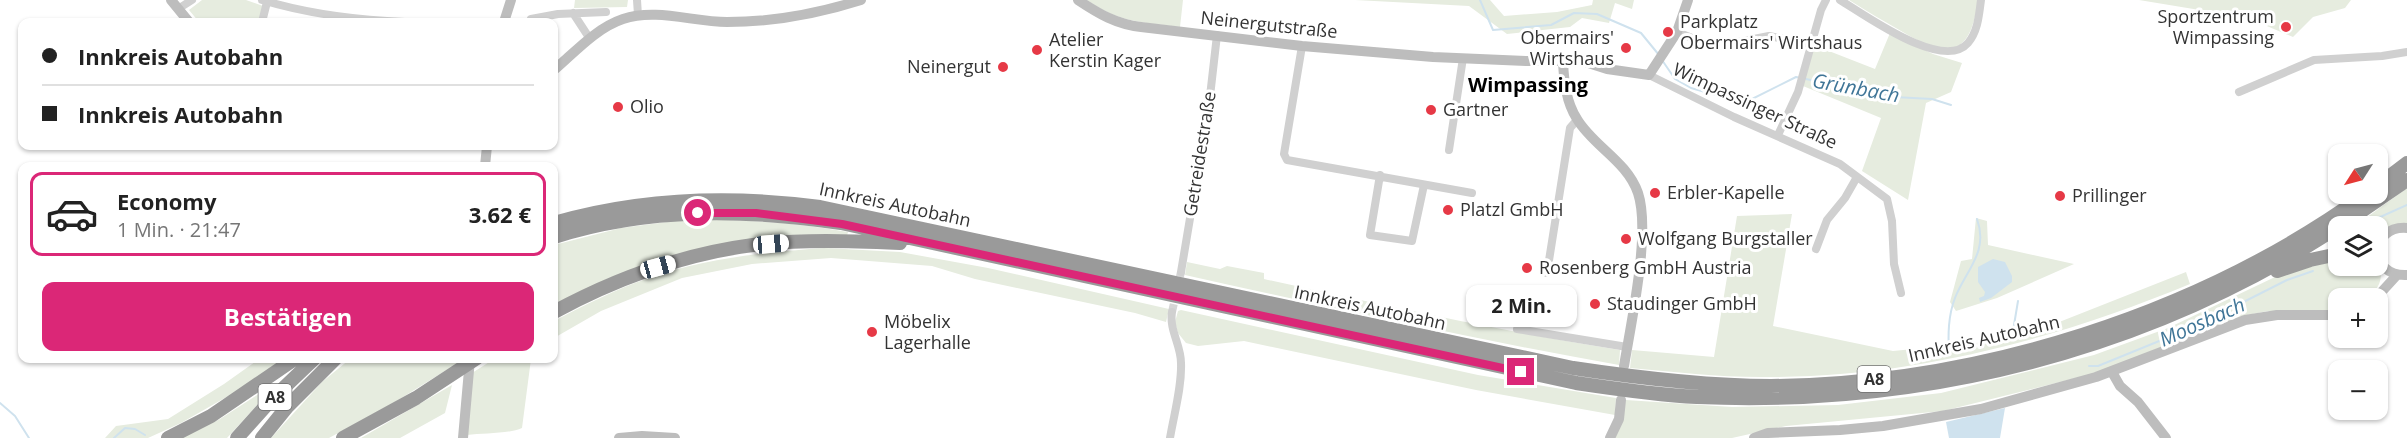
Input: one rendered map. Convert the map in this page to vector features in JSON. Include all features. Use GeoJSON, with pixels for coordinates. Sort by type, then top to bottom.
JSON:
{"type":"FeatureCollection","features":[{"type":"Feature","properties":{"kind":"highway"},"geometry":{"type":"LineString","coordinates":[[2388,177],[2407,163]]}},
{"type":"Feature","properties":{"kind":"highway","name":"Innkreis Autobahn"},"geometry":{"type":"LineString","coordinates":[[2355,216],[2407,180]]}},
{"type":"Feature","properties":{"kind":"highway","name":"Innkreis Autobahn"},"geometry":{"type":"LineString","coordinates":[[558,222],[610,210],[666,201],[723,199],[774,201],[868,216],[1178,287],[1474,349],[1623,383],[1695,397],[1772,399],[1845,395],[1918,387],[1985,375],[2075,351],[2173,315],[2250,279],[2328,233]]}},
{"type":"Feature","properties":{"kind":"highway","name":"Innkreis Autobahn"},"geometry":{"type":"LineString","coordinates":[[1623,383],[1772,386],[1847,382],[1915,374],[1982,362],[2030,350],[2122,321],[2189,294],[2264,257],[2350,204]]}},
{"type":"Feature","properties":{"kind":"highway","name":"Innkreis Autobahn"},"geometry":{"type":"LineString","coordinates":[[558,236],[575,230],[640,218],[698,213],[756,213],[842,224],[935,244],[1178,287]]}},
{"type":"Feature","properties":{"kind":"highway"},"geometry":{"type":"LineString","coordinates":[[558,310],[605,287],[658,267],[709,253],[752,245],[835,240],[935,244]]}},
{"type":"Feature","properties":{"kind":"highway"},"geometry":{"type":"LineString","coordinates":[[2250,279],[2328,256]]}},
{"type":"Feature","properties":{"kind":"highway"},"geometry":{"type":"LineString","coordinates":[[168,438],[226,406],[289,363]]}},
{"type":"Feature","properties":{"kind":"highway","name":"A8"},"geometry":{"type":"LineString","coordinates":[[237,438],[271,400],[310,363]]}},
{"type":"Feature","properties":{"kind":"highway","name":"A8"},"geometry":{"type":"LineString","coordinates":[[262,438],[307,386],[331,363]]}},
{"type":"Feature","properties":{"kind":"highway"},"geometry":{"type":"LineString","coordinates":[[343,438],[416,398],[470,363]]}},
{"type":"Feature","properties":{"kind":"street"},"geometry":{"type":"LineString","coordinates":[[186,18],[175,5],[192,0]]}},
{"type":"Feature","properties":{"kind":"street"},"geometry":{"type":"LineString","coordinates":[[505,18],[511,0]]}},
{"type":"Feature","properties":{"kind":"street"},"geometry":{"type":"LineString","coordinates":[[638,0],[638,15]]}},
{"type":"Feature","properties":{"kind":"street"},"geometry":{"type":"LineString","coordinates":[[558,67],[590,39],[620,20],[638,15],[725,22],[754,21],[802,16],[861,0]]}},
{"type":"Feature","properties":{"kind":"street","name":"Neinergutstraße"},"geometry":{"type":"LineString","coordinates":[[1078,0],[1104,17],[1123,24],[1302,46],[1463,58],[1582,61],[1607,69],[1649,75]]}},
{"type":"Feature","properties":{"kind":"street","name":"Wimpassinger Straße"},"geometry":{"type":"LineString","coordinates":[[1688,0],[1677,32],[1649,75],[1734,117],[1840,164],[1887,199],[1892,221],[1894,264],[1901,293]]}},
{"type":"Feature","properties":{"kind":"street"},"geometry":{"type":"LineString","coordinates":[[1778,135],[1801,84],[1821,10],[1826,0]]}},
{"type":"Feature","properties":{"kind":"street"},"geometry":{"type":"LineString","coordinates":[[1840,0],[1921,47],[1945,52],[1957,51],[1968,43],[1978,23],[1981,0]]}},
{"type":"Feature","properties":{"kind":"street"},"geometry":{"type":"LineString","coordinates":[[262,18],[264,1],[346,18]]}},
{"type":"Feature","properties":{"kind":"street"},"geometry":{"type":"LineString","coordinates":[[538,18],[573,13],[606,12]]}},
{"type":"Feature","properties":{"kind":"street"},"geometry":{"type":"LineString","coordinates":[[573,13],[590,39]]}},
{"type":"Feature","properties":{"kind":"street"},"geometry":{"type":"LineString","coordinates":[[1677,32],[1718,46],[1769,36],[1811,44]]}},
{"type":"Feature","properties":{"kind":"street","name":"Getreidestraße"},"geometry":{"type":"LineString","coordinates":[[1178,287],[1209,105],[1217,35]]}},
{"type":"Feature","properties":{"kind":"street"},"geometry":{"type":"LineString","coordinates":[[1302,46],[1284,154],[1287,160],[1472,193]]}},
{"type":"Feature","properties":{"kind":"street"},"geometry":{"type":"LineString","coordinates":[[2239,92],[2314,60],[2382,56],[2407,52]]}},
{"type":"Feature","properties":{"kind":"street"},"geometry":{"type":"LineString","coordinates":[[1449,150],[1463,58]]}},
{"type":"Feature","properties":{"kind":"street"},"geometry":{"type":"LineString","coordinates":[[1563,62],[1564,83],[1577,120],[1623,168],[1638,192],[1640,204],[1642,226],[1640,261],[1619,419],[1610,438]]}},
{"type":"Feature","properties":{"kind":"street"},"geometry":{"type":"LineString","coordinates":[[1547,273],[1570,128],[1577,120]]}},
{"type":"Feature","properties":{"kind":"street"},"geometry":{"type":"LineString","coordinates":[[1380,175],[1370,235],[1412,241],[1424,185]]}},
{"type":"Feature","properties":{"kind":"street"},"geometry":{"type":"LineString","coordinates":[[1816,249],[1827,220],[1845,198],[1857,177]]}},
{"type":"Feature","properties":{"kind":"street"},"geometry":{"type":"LineString","coordinates":[[2388,232],[2407,228]]}},
{"type":"Feature","properties":{"kind":"street"},"geometry":{"type":"LineString","coordinates":[[2388,270],[2402,275]]}},
{"type":"Feature","properties":{"kind":"street"},"geometry":{"type":"LineString","coordinates":[[2384,287],[2402,275]]}},
{"type":"Feature","properties":{"kind":"street"},"geometry":{"type":"LineString","coordinates":[[2384,276],[2384,287]]}},
{"type":"Feature","properties":{"kind":"street"},"geometry":{"type":"LineString","coordinates":[[1170,438],[1181,366],[1178,343],[1171,325],[1172,312]]}},
{"type":"Feature","properties":{"kind":"street"},"geometry":{"type":"LineString","coordinates":[[1754,438],[1768,434],[1883,426],[1955,414],[2015,401],[2112,372],[2245,320],[2277,315],[2328,315]]}},
{"type":"Feature","properties":{"kind":"street"},"geometry":{"type":"LineString","coordinates":[[1517,329],[1627,347]]}},
{"type":"Feature","properties":{"kind":"street"},"geometry":{"type":"LineString","coordinates":[[463,438],[470,363]]}},
{"type":"Feature","properties":{"kind":"street"},"geometry":{"type":"LineString","coordinates":[[2112,372],[2120,386],[2138,402],[2166,438]]}},
{"type":"Feature","properties":{"kind":"street"},"geometry":{"type":"LineString","coordinates":[[619,438],[642,436],[675,438]]}},
{"type":"Feature","properties":{"kind":"shaded area"},"geometry":{"type":"Polygon","coordinates":[[[202,0],[246,0],[263,6],[260,18],[196,18],[189,10],[202,0]]]}},
{"type":"Feature","properties":{"kind":"shaded area"},"geometry":{"type":"Polygon","coordinates":[[[575,0],[628,0],[627,7],[574,8],[575,0]]]}},
{"type":"Feature","properties":{"kind":"shaded area"},"geometry":{"type":"Polygon","coordinates":[[[1087,0],[1183,0],[1180,27],[1121,17],[1087,0]]]}},
{"type":"Feature","properties":{"kind":"shaded area"},"geometry":{"type":"Polygon","coordinates":[[[1355,0],[1490,0],[1504,16],[1557,12],[1592,5],[1593,0],[1634,0],[1632,9],[1615,3],[1609,23],[1582,18],[1570,27],[1507,34],[1469,6],[1355,0]]]}},
{"type":"Feature","properties":{"kind":"shaded area"},"geometry":{"type":"Polygon","coordinates":[[[1849,0],[1978,0],[1969,34],[1962,43],[1954,48],[1943,49],[1917,40],[1849,0]]]}},
{"type":"Feature","properties":{"kind":"shaded area","name":"Sportzentrum Wimpassing"},"geometry":{"type":"Polygon","coordinates":[[[2139,0],[2351,0],[2345,8],[2313,17],[2293,37],[2248,18],[2139,0]]]}},
{"type":"Feature","properties":{"kind":"shaded area"},"geometry":{"type":"Polygon","coordinates":[[[1890,33],[1933,54],[1962,63],[1951,92],[1926,103],[1908,200],[1862,171],[1881,118],[1803,86],[1811,44],[1875,69],[1890,33]]]}},
{"type":"Feature","properties":{"kind":"shaded area"},"geometry":{"type":"Polygon","coordinates":[[[2407,188],[2407,225],[2388,235],[2388,216],[2369,216],[2407,188]]]}},
{"type":"Feature","properties":{"kind":"shaded area"},"geometry":{"type":"Polygon","coordinates":[[[1792,214],[1773,326],[1893,351],[2016,339],[2186,272],[2190,284],[2086,323],[2033,339],[1926,363],[1817,376],[1761,377],[1630,368],[1632,350],[1714,357],[1737,216],[1792,214]]]}},
{"type":"Feature","properties":{"kind":"shaded area"},"geometry":{"type":"Polygon","coordinates":[[[1976,218],[1987,221],[1988,245],[2074,264],[1997,298],[1956,311],[1950,302],[1961,261],[1972,259],[1976,218]]]}},
{"type":"Feature","properties":{"kind":"shaded area"},"geometry":{"type":"Polygon","coordinates":[[[690,219],[769,222],[848,232],[847,236],[672,256],[609,278],[558,303],[558,244],[621,228],[690,219]]]}},
{"type":"Feature","properties":{"kind":"shaded area"},"geometry":{"type":"Polygon","coordinates":[[[825,248],[900,252],[988,268],[1169,309],[1166,322],[1135,313],[975,279],[932,266],[831,258],[752,264],[682,278],[601,311],[558,336],[558,319],[613,292],[649,278],[692,265],[825,248]]]}},
{"type":"Feature","properties":{"kind":"shaded area"},"geometry":{"type":"Polygon","coordinates":[[[2319,260],[2328,260],[2328,276],[2381,276],[2376,288],[2328,288],[2328,311],[2268,311],[2242,316],[2100,372],[1943,411],[1786,426],[1732,438],[1614,438],[1626,400],[1732,407],[1838,405],[1941,393],[2094,355],[2168,328],[2275,277],[2319,260]]]}},
{"type":"Feature","properties":{"kind":"shaded area"},"geometry":{"type":"Polygon","coordinates":[[[1187,262],[1220,269],[1227,266],[1264,273],[1264,279],[1486,326],[1620,350],[1619,365],[1455,334],[1185,275],[1187,262]]]}},
{"type":"Feature","properties":{"kind":"shaded area"},"geometry":{"type":"Polygon","coordinates":[[[1178,311],[1478,375],[1616,398],[1615,415],[1476,390],[1244,341],[1198,346],[1186,343],[1178,333],[1175,322],[1178,311]]]}},
{"type":"Feature","properties":{"kind":"shaded area"},"geometry":{"type":"Polygon","coordinates":[[[253,363],[278,363],[230,395],[181,423],[148,438],[105,438],[116,426],[168,419],[253,363]]]}},
{"type":"Feature","properties":{"kind":"shaded area"},"geometry":{"type":"Polygon","coordinates":[[[345,363],[458,363],[395,402],[329,438],[271,438],[322,382],[345,363]]]}},
{"type":"Feature","properties":{"kind":"shaded area"},"geometry":{"type":"Polygon","coordinates":[[[488,363],[530,363],[522,428],[467,435],[472,373],[488,363]]]}},
{"type":"Feature","properties":{"kind":"shaded area"},"geometry":{"type":"Polygon","coordinates":[[[452,385],[445,413],[400,438],[361,438],[452,385]]]}},
{"type":"Feature","properties":{"kind":"shaded area"},"geometry":{"type":"Polygon","coordinates":[[[265,390],[268,393],[227,438],[181,438],[220,419],[265,390]]]}},
{"type":"Feature","properties":{"kind":"water"},"geometry":{"type":"Polygon","coordinates":[[[1993,259],[2005,262],[2012,276],[2012,282],[1991,298],[1980,302],[1979,298],[1984,296],[1985,292],[1978,282],[1978,267],[1993,259]]]}},
{"type":"Feature","properties":{"kind":"water"},"geometry":{"type":"Polygon","coordinates":[[[2005,408],[2000,438],[1949,438],[1946,422],[2005,408]]]}},
{"type":"Feature","properties":{"kind":"waterway","name":"Grünbach"},"geometry":{"type":"LineString","coordinates":[[1480,0],[1493,30],[1551,25],[1574,13],[1597,14],[1641,33],[1659,55]]}},
{"type":"Feature","properties":{"kind":"waterway","name":"Grünbach"},"geometry":{"type":"LineString","coordinates":[[1662,60],[1675,79],[1691,88],[1744,103],[1796,77],[1894,97],[1932,99],[1951,105]]}},
{"type":"Feature","properties":{"kind":"waterway","name":"Moosbach"},"geometry":{"type":"LineString","coordinates":[[2382,216],[2407,205]]}},
{"type":"Feature","properties":{"kind":"waterway","name":"Grünbach"},"geometry":{"type":"LineString","coordinates":[[1949,354],[1951,312],[1978,251],[1980,231],[1977,219]]}},
{"type":"Feature","properties":{"kind":"waterway","name":"Moosbach"},"geometry":{"type":"LineString","coordinates":[[2089,366],[2098,366],[2196,326],[2287,280],[2313,271]]}},
{"type":"Feature","properties":{"kind":"waterway"},"geometry":{"type":"LineString","coordinates":[[2013,331],[2018,301]]}},
{"type":"Feature","properties":{"kind":"waterway"},"geometry":{"type":"LineString","coordinates":[[0,403],[15,416],[29,438]]}},
{"type":"Feature","properties":{"kind":"waterway"},"geometry":{"type":"LineString","coordinates":[[114,438],[125,428],[135,429],[145,435]]}},
{"type":"Feature","properties":{"kind":"tunnel"},"geometry":{"type":"LineString","coordinates":[[1172,312],[1181,272]]}},
{"type":"Feature","properties":{"kind":"place","name":"Sportzentrum Wimpassing"},"geometry":{"type":"Point","coordinates":[2286,27]}},
{"type":"Feature","properties":{"kind":"place","name":"Parkplatz Obermairs' Wirtshaus"},"geometry":{"type":"Point","coordinates":[1668,32]}},
{"type":"Feature","properties":{"kind":"place","name":"Obermairs' Wirtshaus"},"geometry":{"type":"Point","coordinates":[1626,48]}},
{"type":"Feature","properties":{"kind":"place","name":"Atelier Kerstin Kager"},"geometry":{"type":"Point","coordinates":[1037,50]}},
{"type":"Feature","properties":{"kind":"place","name":"Neinergut"},"geometry":{"type":"Point","coordinates":[1003,67]}},
{"type":"Feature","properties":{"kind":"place","name":"Olio"},"geometry":{"type":"Point","coordinates":[618,107]}},
{"type":"Feature","properties":{"kind":"place","name":"Gartner"},"geometry":{"type":"Point","coordinates":[1431,110]}},
{"type":"Feature","properties":{"kind":"place","name":"Erbler-Kapelle"},"geometry":{"type":"Point","coordinates":[1655,193]}},
{"type":"Feature","properties":{"kind":"place","name":"Prillinger"},"geometry":{"type":"Point","coordinates":[2060,196]}},
{"type":"Feature","properties":{"kind":"place","name":"Platzl GmbH"},"geometry":{"type":"Point","coordinates":[1448,210]}},
{"type":"Feature","properties":{"kind":"place","name":"Wolfgang Burgstaller"},"geometry":{"type":"Point","coordinates":[1626,239]}},
{"type":"Feature","properties":{"kind":"place","name":"Rosenberg GmbH Austria"},"geometry":{"type":"Point","coordinates":[1527,268]}},
{"type":"Feature","properties":{"kind":"place","name":"Staudinger GmbH"},"geometry":{"type":"Point","coordinates":[1595,304]}},
{"type":"Feature","properties":{"kind":"place","name":"Möbelix Lagerhalle"},"geometry":{"type":"Point","coordinates":[872,332]}},
{"type":"Feature","properties":{"kind":"district","name":"Wimpassing"},"geometry":{"type":"Point","coordinates":[1528,85]}},
{"type":"Feature","properties":{"kind":"route"},"geometry":{"type":"LineString","coordinates":[[698,213],[756,213],[842,224],[1521,372]]}}]}
